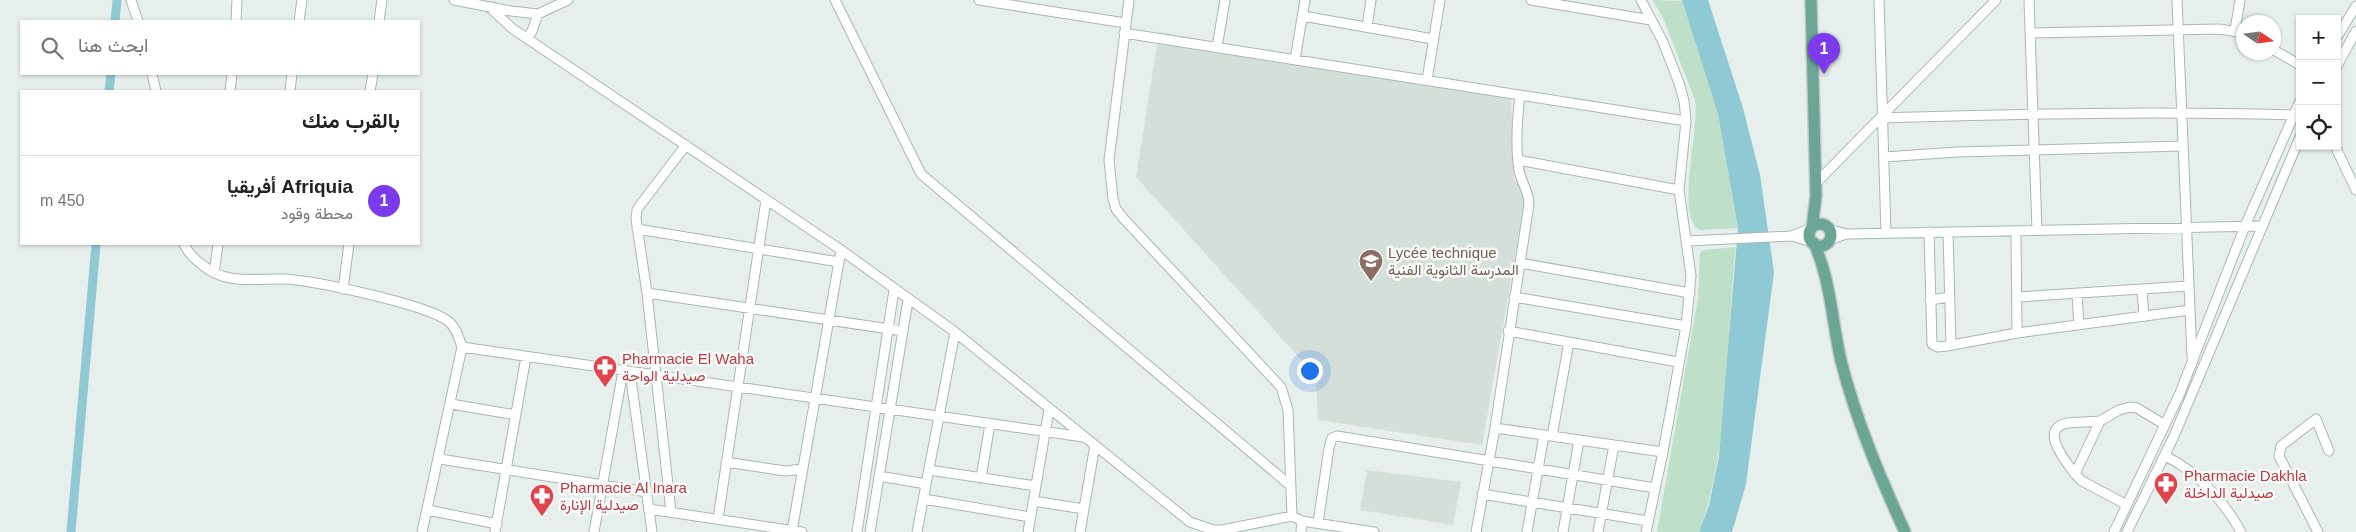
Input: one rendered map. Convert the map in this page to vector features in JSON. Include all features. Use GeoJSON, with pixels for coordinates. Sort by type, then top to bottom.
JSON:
{"type":"FeatureCollection","features":[{"type":"Feature","properties":{"kind":"main road"},"geometry":{"type":"LineString","coordinates":[[1811,0],[1816,196],[1812,228],[1809,234],[1826,276],[1838,345],[1858,419],[1905,532]]}},
{"type":"Feature","properties":{"kind":"main road"},"geometry":{"type":"LineString","coordinates":[[1816,196],[1828,235],[1826,276]]}},
{"type":"Feature","properties":{"kind":"main road"},"geometry":{"type":"LineString","coordinates":[[1812,228],[1818,224],[1828,235]]}},
{"type":"Feature","properties":{"kind":"main road"},"geometry":{"type":"LineString","coordinates":[[1813,243],[1819,245],[1828,235]]}},
{"type":"Feature","properties":{"kind":"street"},"geometry":{"type":"LineString","coordinates":[[131,0],[138,20]]}},
{"type":"Feature","properties":{"kind":"street"},"geometry":{"type":"LineString","coordinates":[[236,20],[237,0]]}},
{"type":"Feature","properties":{"kind":"street"},"geometry":{"type":"LineString","coordinates":[[299,20],[302,0]]}},
{"type":"Feature","properties":{"kind":"street"},"geometry":{"type":"LineString","coordinates":[[379,20],[382,0]]}},
{"type":"Feature","properties":{"kind":"street"},"geometry":{"type":"LineString","coordinates":[[454,0],[538,14],[568,0]]}},
{"type":"Feature","properties":{"kind":"street"},"geometry":{"type":"LineString","coordinates":[[835,0],[922,174],[1290,486]]}},
{"type":"Feature","properties":{"kind":"street"},"geometry":{"type":"LineString","coordinates":[[979,0],[1030,4],[1126,23]]}},
{"type":"Feature","properties":{"kind":"street"},"geometry":{"type":"LineString","coordinates":[[1129,0],[1109,160],[1111,190],[1116,209],[1280,388],[1288,410],[1292,516]]}},
{"type":"Feature","properties":{"kind":"street"},"geometry":{"type":"LineString","coordinates":[[1216,47],[1225,0]]}},
{"type":"Feature","properties":{"kind":"street"},"geometry":{"type":"LineString","coordinates":[[1295,60],[1305,0]]}},
{"type":"Feature","properties":{"kind":"street"},"geometry":{"type":"LineString","coordinates":[[1367,27],[1371,0]]}},
{"type":"Feature","properties":{"kind":"street"},"geometry":{"type":"LineString","coordinates":[[1427,80],[1440,0]]}},
{"type":"Feature","properties":{"kind":"street"},"geometry":{"type":"LineString","coordinates":[[1531,0],[1652,20]]}},
{"type":"Feature","properties":{"kind":"street"},"geometry":{"type":"LineString","coordinates":[[1641,0],[1652,20],[1679,83],[1686,121],[1679,190],[1687,241],[1690,293],[1686,326],[1663,452],[1646,532]]}},
{"type":"Feature","properties":{"kind":"street"},"geometry":{"type":"LineString","coordinates":[[1879,0],[1886,233]]}},
{"type":"Feature","properties":{"kind":"street"},"geometry":{"type":"LineString","coordinates":[[1816,183],[1996,0]]}},
{"type":"Feature","properties":{"kind":"street"},"geometry":{"type":"LineString","coordinates":[[2029,0],[2037,230]]}},
{"type":"Feature","properties":{"kind":"street"},"geometry":{"type":"LineString","coordinates":[[2178,0],[2192,363]]}},
{"type":"Feature","properties":{"kind":"street"},"geometry":{"type":"LineString","coordinates":[[2240,0],[2240,15]]}},
{"type":"Feature","properties":{"kind":"street"},"geometry":{"type":"LineString","coordinates":[[2341,30],[2356,6]]}},
{"type":"Feature","properties":{"kind":"street"},"geometry":{"type":"LineString","coordinates":[[489,7],[513,28],[841,250],[894,290],[955,332],[1049,410],[1190,522],[1213,530],[1222,530],[1292,516],[1302,522],[1371,532]]}},
{"type":"Feature","properties":{"kind":"street"},"geometry":{"type":"LineString","coordinates":[[528,37],[538,14]]}},
{"type":"Feature","properties":{"kind":"street"},"geometry":{"type":"LineString","coordinates":[[1303,16],[1433,39]]}},
{"type":"Feature","properties":{"kind":"street"},"geometry":{"type":"LineString","coordinates":[[2030,33],[2179,29],[2236,32]]}},
{"type":"Feature","properties":{"kind":"street"},"geometry":{"type":"LineString","coordinates":[[2340,60],[2356,31]]}},
{"type":"Feature","properties":{"kind":"street"},"geometry":{"type":"LineString","coordinates":[[1124,33],[1686,121]]}},
{"type":"Feature","properties":{"kind":"street"},"geometry":{"type":"LineString","coordinates":[[2281,54],[2296,63]]}},
{"type":"Feature","properties":{"kind":"street"},"geometry":{"type":"LineString","coordinates":[[152,75],[156,90]]}},
{"type":"Feature","properties":{"kind":"street"},"geometry":{"type":"LineString","coordinates":[[230,90],[232,75]]}},
{"type":"Feature","properties":{"kind":"street"},"geometry":{"type":"LineString","coordinates":[[290,90],[292,75]]}},
{"type":"Feature","properties":{"kind":"street"},"geometry":{"type":"LineString","coordinates":[[370,90],[372,75]]}},
{"type":"Feature","properties":{"kind":"street"},"geometry":{"type":"LineString","coordinates":[[1476,532],[1495,428],[1529,199],[1521,179],[1518,160],[1517,136],[1520,95]]}},
{"type":"Feature","properties":{"kind":"street"},"geometry":{"type":"LineString","coordinates":[[1883,116],[2182,112],[2296,116],[2245,226],[2192,363],[2165,425],[2114,532]]}},
{"type":"Feature","properties":{"kind":"street"},"geometry":{"type":"LineString","coordinates":[[671,512],[647,293],[637,229],[637,210],[686,145]]}},
{"type":"Feature","properties":{"kind":"street"},"geometry":{"type":"LineString","coordinates":[[1884,157],[1957,152],[2183,146]]}},
{"type":"Feature","properties":{"kind":"street"},"geometry":{"type":"LineString","coordinates":[[2127,532],[2165,456],[2296,147]]}},
{"type":"Feature","properties":{"kind":"street"},"geometry":{"type":"LineString","coordinates":[[2337,150],[2356,190]]}},
{"type":"Feature","properties":{"kind":"street"},"geometry":{"type":"LineString","coordinates":[[1518,160],[1679,190]]}},
{"type":"Feature","properties":{"kind":"street"},"geometry":{"type":"LineString","coordinates":[[718,519],[766,200]]}},
{"type":"Feature","properties":{"kind":"street"},"geometry":{"type":"LineString","coordinates":[[1828,235],[2263,226]]}},
{"type":"Feature","properties":{"kind":"street"},"geometry":{"type":"LineString","coordinates":[[1792,236],[1812,228]]}},
{"type":"Feature","properties":{"kind":"street"},"geometry":{"type":"LineString","coordinates":[[637,229],[759,247],[839,262]]}},
{"type":"Feature","properties":{"kind":"street"},"geometry":{"type":"LineString","coordinates":[[2016,231],[2017,333]]}},
{"type":"Feature","properties":{"kind":"street"},"geometry":{"type":"LineString","coordinates":[[1929,232],[1932,344],[1938,347],[2017,333],[2190,310]]}},
{"type":"Feature","properties":{"kind":"street"},"geometry":{"type":"LineString","coordinates":[[1948,232],[1951,345]]}},
{"type":"Feature","properties":{"kind":"street"},"geometry":{"type":"LineString","coordinates":[[1687,241],[1792,236],[1813,243]]}},
{"type":"Feature","properties":{"kind":"street"},"geometry":{"type":"LineString","coordinates":[[184,245],[190,256],[214,273],[238,280],[284,279],[344,289],[400,303],[440,316],[450,322],[462,348],[440,460],[422,532]]}},
{"type":"Feature","properties":{"kind":"street"},"geometry":{"type":"LineString","coordinates":[[214,273],[218,245]]}},
{"type":"Feature","properties":{"kind":"street"},"geometry":{"type":"LineString","coordinates":[[344,289],[349,245]]}},
{"type":"Feature","properties":{"kind":"street"},"geometry":{"type":"LineString","coordinates":[[649,509],[797,531],[803,469],[841,250]]}},
{"type":"Feature","properties":{"kind":"street"},"geometry":{"type":"LineString","coordinates":[[1520,263],[1690,293]]}},
{"type":"Feature","properties":{"kind":"street"},"geometry":{"type":"LineString","coordinates":[[2017,297],[2077,295],[2189,286]]}},
{"type":"Feature","properties":{"kind":"street"},"geometry":{"type":"LineString","coordinates":[[857,532],[894,290]]}},
{"type":"Feature","properties":{"kind":"street"},"geometry":{"type":"LineString","coordinates":[[2142,290],[2144,316]]}},
{"type":"Feature","properties":{"kind":"street"},"geometry":{"type":"LineString","coordinates":[[647,293],[829,318],[903,331]]}},
{"type":"Feature","properties":{"kind":"street"},"geometry":{"type":"LineString","coordinates":[[2077,295],[2079,325]]}},
{"type":"Feature","properties":{"kind":"street"},"geometry":{"type":"LineString","coordinates":[[1514,297],[1686,326]]}},
{"type":"Feature","properties":{"kind":"street"},"geometry":{"type":"LineString","coordinates":[[1930,300],[1949,298]]}},
{"type":"Feature","properties":{"kind":"street"},"geometry":{"type":"LineString","coordinates":[[870,532],[908,300]]}},
{"type":"Feature","properties":{"kind":"street"},"geometry":{"type":"LineString","coordinates":[[1508,331],[1678,362]]}},
{"type":"Feature","properties":{"kind":"street"},"geometry":{"type":"LineString","coordinates":[[917,532],[955,332]]}},
{"type":"Feature","properties":{"kind":"street"},"geometry":{"type":"LineString","coordinates":[[1526,532],[1538,469],[1548,436],[1569,342]]}},
{"type":"Feature","properties":{"kind":"street"},"geometry":{"type":"LineString","coordinates":[[462,348],[1084,437]]}},
{"type":"Feature","properties":{"kind":"street"},"geometry":{"type":"LineString","coordinates":[[428,510],[496,528],[526,357]]}},
{"type":"Feature","properties":{"kind":"street"},"geometry":{"type":"LineString","coordinates":[[594,532],[626,371]]}},
{"type":"Feature","properties":{"kind":"street"},"geometry":{"type":"LineString","coordinates":[[626,371],[652,532]]}},
{"type":"Feature","properties":{"kind":"street"},"geometry":{"type":"LineString","coordinates":[[451,404],[516,415]]}},
{"type":"Feature","properties":{"kind":"street"},"geometry":{"type":"LineString","coordinates":[[2127,505],[2082,481],[2075,474],[2055,446],[2056,433],[2060,426],[2066,423],[2100,422],[2119,410],[2130,407],[2145,412],[2165,425]]}},
{"type":"Feature","properties":{"kind":"street"},"geometry":{"type":"LineString","coordinates":[[1028,532],[1049,410]]}},
{"type":"Feature","properties":{"kind":"street"},"geometry":{"type":"LineString","coordinates":[[2318,532],[2279,456],[2279,450],[2281,446],[2316,419],[2329,451]]}},
{"type":"Feature","properties":{"kind":"street"},"geometry":{"type":"LineString","coordinates":[[2075,474],[2100,422]]}},
{"type":"Feature","properties":{"kind":"street"},"geometry":{"type":"LineString","coordinates":[[980,478],[990,424]]}},
{"type":"Feature","properties":{"kind":"street"},"geometry":{"type":"LineString","coordinates":[[1495,428],[1663,452]]}},
{"type":"Feature","properties":{"kind":"street"},"geometry":{"type":"LineString","coordinates":[[1318,523],[1329,448],[1334,437],[1655,488]]}},
{"type":"Feature","properties":{"kind":"street"},"geometry":{"type":"LineString","coordinates":[[1563,532],[1579,440]]}},
{"type":"Feature","properties":{"kind":"street"},"geometry":{"type":"LineString","coordinates":[[1080,532],[1095,445]]}},
{"type":"Feature","properties":{"kind":"street"},"geometry":{"type":"LineString","coordinates":[[1598,532],[1614,445]]}},
{"type":"Feature","properties":{"kind":"street"},"geometry":{"type":"LineString","coordinates":[[2165,456],[2178,462],[2199,480],[2220,502],[2241,532]]}},
{"type":"Feature","properties":{"kind":"street"},"geometry":{"type":"LineString","coordinates":[[440,460],[646,492]]}},
{"type":"Feature","properties":{"kind":"street"},"geometry":{"type":"LineString","coordinates":[[726,462],[785,471],[803,469]]}},
{"type":"Feature","properties":{"kind":"street"},"geometry":{"type":"LineString","coordinates":[[929,470],[1036,486]]}},
{"type":"Feature","properties":{"kind":"street"},"geometry":{"type":"LineString","coordinates":[[879,476],[926,484]]}},
{"type":"Feature","properties":{"kind":"street"},"geometry":{"type":"LineString","coordinates":[[1482,494],[1648,521]]}},
{"type":"Feature","properties":{"kind":"street"},"geometry":{"type":"LineString","coordinates":[[924,499],[1030,517]]}},
{"type":"Feature","properties":{"kind":"street"},"geometry":{"type":"LineString","coordinates":[[1033,501],[1084,509]]}},
{"type":"Feature","properties":{"kind":"street"},"geometry":{"type":"LineString","coordinates":[[1301,532],[1302,522]]}},
{"type":"Feature","properties":{"kind":"shaded area","name":"Lycée technique المدرسة الثانوية الفنية"},"geometry":{"type":"Polygon","coordinates":[[[1159,32],[1511,94],[1514,180],[1527,188],[1482,445],[1318,420],[1316,376],[1136,177],[1159,32]]]}},
{"type":"Feature","properties":{"kind":"shaded area"},"geometry":{"type":"Polygon","coordinates":[[[1367,470],[1461,482],[1453,525],[1360,510],[1367,470]]]}},
{"type":"Feature","properties":{"kind":"green space"},"geometry":{"type":"Polygon","coordinates":[[[1653,0],[1683,1],[1718,114],[1738,228],[1699,230],[1692,221],[1689,207],[1689,190],[1696,114],[1695,100],[1663,18],[1653,0]]]}},
{"type":"Feature","properties":{"kind":"green space"},"geometry":{"type":"Polygon","coordinates":[[[1736,247],[1726,391],[1717,463],[1710,498],[1699,532],[1657,532],[1698,298],[1700,253],[1704,250],[1736,247]]]}},
{"type":"Feature","properties":{"kind":"water"},"geometry":{"type":"Polygon","coordinates":[[[1682,0],[1708,0],[1743,108],[1760,175],[1774,272],[1746,484],[1732,532],[1699,532],[1709,505],[1719,457],[1738,228],[1718,114],[1682,0]]]}},
{"type":"Feature","properties":{"kind":"waterway"},"geometry":{"type":"LineString","coordinates":[[115,20],[117,0]]}},
{"type":"Feature","properties":{"kind":"waterway"},"geometry":{"type":"LineString","coordinates":[[109,90],[111,75]]}},
{"type":"Feature","properties":{"kind":"waterway"},"geometry":{"type":"LineString","coordinates":[[71,532],[96,245]]}},
{"type":"Feature","properties":{"kind":"place","name":"Afriquia أفريقيا"},"geometry":{"type":"Point","coordinates":[1824,74]}},
{"type":"Feature","properties":{"kind":"place","name":"Lycée technique المدرسة الثانوية الفنية"},"geometry":{"type":"Point","coordinates":[1371,282]}},
{"type":"Feature","properties":{"kind":"place","name":"Pharmacie El Waha صيدلية الواحة"},"geometry":{"type":"Point","coordinates":[605,388]}},
{"type":"Feature","properties":{"kind":"place","name":"Pharmacie Dakhla صيدلية الداخلة"},"geometry":{"type":"Point","coordinates":[2166,505]}},
{"type":"Feature","properties":{"kind":"place","name":"Pharmacie Al Inara صيدلية الإنارة"},"geometry":{"type":"Point","coordinates":[542,517]}}]}
